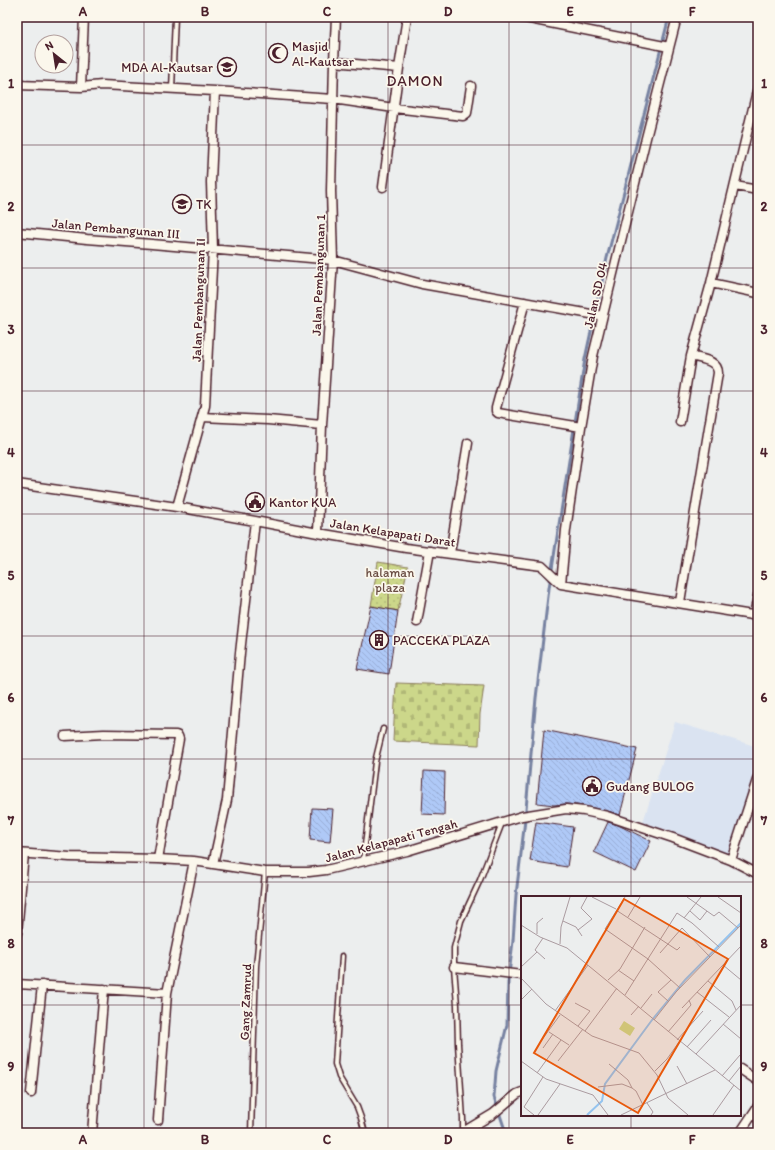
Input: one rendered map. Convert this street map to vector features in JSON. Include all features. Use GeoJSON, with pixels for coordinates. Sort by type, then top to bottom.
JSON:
{"type":"FeatureCollection","features":[{"type":"Feature","properties":{"kind":"street"},"geometry":{"type":"LineString","coordinates":[[81,87],[84,17]]}},
{"type":"Feature","properties":{"kind":"street","name":"Jalan Pembangunan 1"},"geometry":{"type":"LineString","coordinates":[[318,533],[322,425],[333,260],[331,191],[336,17]]}},
{"type":"Feature","properties":{"kind":"street"},"geometry":{"type":"LineString","coordinates":[[382,187],[407,17]]}},
{"type":"Feature","properties":{"kind":"street"},"geometry":{"type":"LineString","coordinates":[[520,17],[665,46]]}},
{"type":"Feature","properties":{"kind":"street","name":"Jalan SD 04"},"geometry":{"type":"LineString","coordinates":[[561,584],[577,427],[593,356],[597,315],[665,46],[677,17]]}},
{"type":"Feature","properties":{"kind":"street"},"geometry":{"type":"LineString","coordinates":[[334,62],[399,68]]}},
{"type":"Feature","properties":{"kind":"street"},"geometry":{"type":"LineString","coordinates":[[17,85],[81,87],[102,85],[333,99],[463,116],[467,113],[471,86]]}},
{"type":"Feature","properties":{"kind":"street"},"geometry":{"type":"LineString","coordinates":[[680,422],[691,356],[712,283],[758,87]]}},
{"type":"Feature","properties":{"kind":"street","name":"Jalan Pembangunan II"},"geometry":{"type":"LineString","coordinates":[[177,507],[205,406],[214,249],[212,182],[215,91]]}},
{"type":"Feature","properties":{"kind":"street"},"geometry":{"type":"LineString","coordinates":[[735,186],[758,190]]}},
{"type":"Feature","properties":{"kind":"street","name":"Jalan Pembangunan III"},"geometry":{"type":"LineString","coordinates":[[17,232],[333,260],[422,284],[597,315]]}},
{"type":"Feature","properties":{"kind":"street"},"geometry":{"type":"LineString","coordinates":[[712,283],[758,293]]}},
{"type":"Feature","properties":{"kind":"street"},"geometry":{"type":"LineString","coordinates":[[525,302],[496,411],[498,413],[577,427]]}},
{"type":"Feature","properties":{"kind":"street"},"geometry":{"type":"LineString","coordinates":[[680,602],[718,373],[717,367],[713,362],[691,356]]}},
{"type":"Feature","properties":{"kind":"street"},"geometry":{"type":"LineString","coordinates":[[202,417],[268,420],[322,425]]}},
{"type":"Feature","properties":{"kind":"street"},"geometry":{"type":"LineString","coordinates":[[450,553],[468,443]]}},
{"type":"Feature","properties":{"kind":"street","name":"Jalan Kelapapati Darat"},"geometry":{"type":"LineString","coordinates":[[17,484],[177,507],[406,548],[542,566],[561,584]]}},
{"type":"Feature","properties":{"kind":"street"},"geometry":{"type":"LineString","coordinates":[[213,864],[227,800],[240,653],[255,521]]}},
{"type":"Feature","properties":{"kind":"street"},"geometry":{"type":"LineString","coordinates":[[417,622],[430,551]]}},
{"type":"Feature","properties":{"kind":"street"},"geometry":{"type":"LineString","coordinates":[[561,584],[680,602],[728,612],[756,615],[758,596]]}},
{"type":"Feature","properties":{"kind":"street"},"geometry":{"type":"LineString","coordinates":[[64,736],[104,734],[176,734],[178,736],[179,739],[158,859]]}},
{"type":"Feature","properties":{"kind":"street"},"geometry":{"type":"LineString","coordinates":[[732,860],[758,777]]}},
{"type":"Feature","properties":{"kind":"street","name":"Jalan Kelapapati Tengah"},"geometry":{"type":"LineString","coordinates":[[20,854],[194,861],[265,872],[309,872],[326,870],[407,851],[522,816],[566,809],[600,814],[673,838],[732,860],[758,874]]}},
{"type":"Feature","properties":{"kind":"street"},"geometry":{"type":"LineString","coordinates":[[17,933],[20,854]]}},
{"type":"Feature","properties":{"kind":"street"},"geometry":{"type":"LineString","coordinates":[[158,1120],[167,993],[194,861]]}},
{"type":"Feature","properties":{"kind":"street"},"geometry":{"type":"LineString","coordinates":[[454,967],[520,974]]}},
{"type":"Feature","properties":{"kind":"street"},"geometry":{"type":"LineString","coordinates":[[17,984],[167,993]]}},
{"type":"Feature","properties":{"kind":"street"},"geometry":{"type":"LineString","coordinates":[[31,1093],[42,985]]}},
{"type":"Feature","properties":{"kind":"street"},"geometry":{"type":"LineString","coordinates":[[92,1133],[104,989]]}},
{"type":"Feature","properties":{"kind":"street"},"geometry":{"type":"LineString","coordinates":[[741,1070],[758,1081]]}},
{"type":"Feature","properties":{"kind":"street"},"geometry":{"type":"LineString","coordinates":[[463,1133],[493,1114],[521,1093]]}},
{"type":"Feature","properties":{"kind":"street"},"geometry":{"type":"LineString","coordinates":[[740,1133],[758,1106]]}},
{"type":"Feature","properties":{"kind":"lane"},"geometry":{"type":"LineString","coordinates":[[172,89],[175,17]]}},
{"type":"Feature","properties":{"kind":"lane"},"geometry":{"type":"LineString","coordinates":[[363,861],[375,762],[384,729]]}},
{"type":"Feature","properties":{"kind":"lane"},"geometry":{"type":"LineString","coordinates":[[463,1133],[454,948],[461,921],[480,880],[502,822]]}},
{"type":"Feature","properties":{"kind":"lane","name":"Gang Zamrud"},"geometry":{"type":"LineString","coordinates":[[251,1133],[256,966],[265,872]]}},
{"type":"Feature","properties":{"kind":"lane"},"geometry":{"type":"LineString","coordinates":[[342,956],[335,1064],[339,1077],[357,1107],[365,1133]]}},
{"type":"Feature","properties":{"kind":"shaded area"},"geometry":{"type":"Polygon","coordinates":[[[675,722],[758,747],[758,761],[729,854],[643,822],[675,722]]]}},
{"type":"Feature","properties":{"kind":"green space","name":"halaman plaza"},"geometry":{"type":"Polygon","coordinates":[[[378,562],[408,567],[398,611],[371,606],[378,562]]]}},
{"type":"Feature","properties":{"kind":"green space"},"geometry":{"type":"Polygon","coordinates":[[[396,683],[484,686],[480,714],[479,745],[393,741],[396,683]]]}},
{"type":"Feature","properties":{"kind":"building","name":"PACCEKA PLAZA"},"geometry":{"type":"Polygon","coordinates":[[[371,606],[398,611],[389,674],[357,669],[371,606]]]}},
{"type":"Feature","properties":{"kind":"building","name":"Gudang BULOG"},"geometry":{"type":"Polygon","coordinates":[[[544,730],[637,749],[620,815],[585,806],[537,803],[544,730]]]}},
{"type":"Feature","properties":{"kind":"building"},"geometry":{"type":"Polygon","coordinates":[[[424,771],[445,772],[444,815],[422,814],[424,771]]]}},
{"type":"Feature","properties":{"kind":"building"},"geometry":{"type":"Polygon","coordinates":[[[312,808],[333,809],[330,842],[310,840],[312,808]]]}},
{"type":"Feature","properties":{"kind":"building"},"geometry":{"type":"Polygon","coordinates":[[[536,822],[573,827],[567,867],[530,861],[536,822]]]}},
{"type":"Feature","properties":{"kind":"building"},"geometry":{"type":"Polygon","coordinates":[[[608,822],[618,825],[651,841],[636,872],[594,852],[608,822]]]}},
{"type":"Feature","properties":{"kind":"waterway"},"geometry":{"type":"LineString","coordinates":[[506,1133],[494,1097],[496,1071],[507,1025],[508,982],[513,941],[516,895],[549,588],[585,359],[607,258],[669,17]]}},
{"type":"Feature","properties":{"kind":"place","name":"Masjid Al-Kautsar"},"geometry":{"type":"Point","coordinates":[278,53]}},
{"type":"Feature","properties":{"kind":"place","name":"MDA Al-Kautsar"},"geometry":{"type":"Point","coordinates":[227,67]}},
{"type":"Feature","properties":{"kind":"place","name":"TK"},"geometry":{"type":"Point","coordinates":[182,204]}},
{"type":"Feature","properties":{"kind":"place","name":"Kantor KUA"},"geometry":{"type":"Point","coordinates":[255,502]}},
{"type":"Feature","properties":{"kind":"place","name":"PACCEKA PLAZA"},"geometry":{"type":"Point","coordinates":[379,640]}},
{"type":"Feature","properties":{"kind":"place","name":"Gudang BULOG"},"geometry":{"type":"Point","coordinates":[592,786]}},
{"type":"Feature","properties":{"kind":"district","name":"DAMON"},"geometry":{"type":"Point","coordinates":[415,81]}}]}
